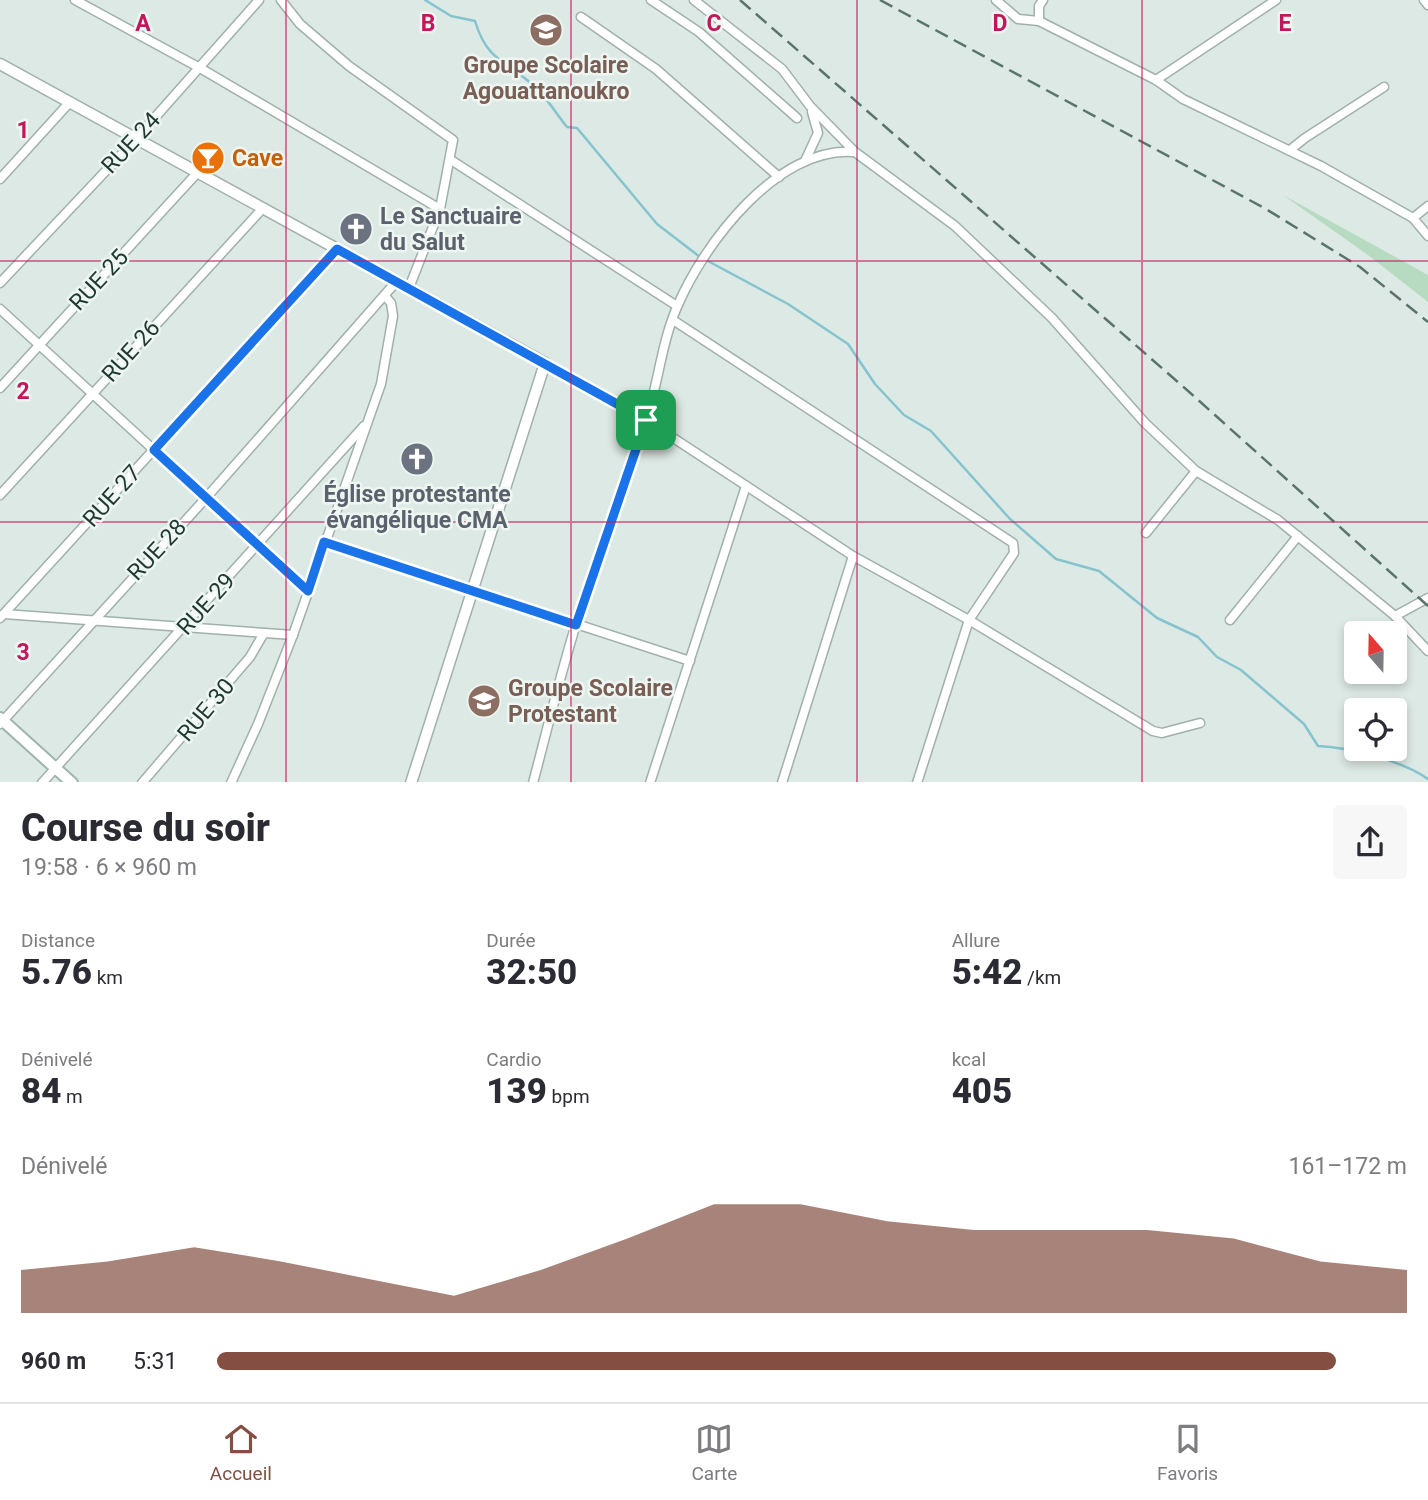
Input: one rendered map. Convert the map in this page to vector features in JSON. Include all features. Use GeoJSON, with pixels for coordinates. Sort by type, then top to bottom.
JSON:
{"type":"FeatureCollection","features":[{"type":"Feature","properties":{"kind":"main road"},"geometry":{"type":"LineString","coordinates":[[1,721],[72,782]]}},
{"type":"Feature","properties":{"kind":"street"},"geometry":{"type":"LineString","coordinates":[[75,0],[200,68],[440,209]]}},
{"type":"Feature","properties":{"kind":"street","name":"RUE 24"},"geometry":{"type":"LineString","coordinates":[[0,283],[135,140],[259,0]]}},
{"type":"Feature","properties":{"kind":"street"},"geometry":{"type":"LineString","coordinates":[[281,0],[300,24],[349,66],[450,135],[453,140],[440,209],[409,288]]}},
{"type":"Feature","properties":{"kind":"street"},"geometry":{"type":"LineString","coordinates":[[651,0],[699,32],[797,118]]}},
{"type":"Feature","properties":{"kind":"street"},"geometry":{"type":"LineString","coordinates":[[694,0],[782,69],[810,106],[855,152],[955,226],[1052,318],[1145,423],[1196,471],[1278,520],[1395,616],[1428,651]]}},
{"type":"Feature","properties":{"kind":"street"},"geometry":{"type":"LineString","coordinates":[[996,0],[1018,19],[1039,21],[1156,80],[1183,99],[1290,150],[1413,218],[1428,236]]}},
{"type":"Feature","properties":{"kind":"street"},"geometry":{"type":"LineString","coordinates":[[1039,21],[1039,6],[1042,0]]}},
{"type":"Feature","properties":{"kind":"street"},"geometry":{"type":"LineString","coordinates":[[1156,80],[1276,0]]}},
{"type":"Feature","properties":{"kind":"street"},"geometry":{"type":"LineString","coordinates":[[1424,0],[1428,5]]}},
{"type":"Feature","properties":{"kind":"street"},"geometry":{"type":"LineString","coordinates":[[581,17],[656,69],[779,177]]}},
{"type":"Feature","properties":{"kind":"street"},"geometry":{"type":"LineString","coordinates":[[1,66],[646,420],[853,556],[969,620],[1153,731],[1162,733],[1200,723]]}},
{"type":"Feature","properties":{"kind":"street"},"geometry":{"type":"LineString","coordinates":[[1290,150],[1384,87]]}},
{"type":"Feature","properties":{"kind":"street"},"geometry":{"type":"LineString","coordinates":[[0,178],[69,103]]}},
{"type":"Feature","properties":{"kind":"street"},"geometry":{"type":"LineString","coordinates":[[804,162],[818,133],[810,106]]}},
{"type":"Feature","properties":{"kind":"street"},"geometry":{"type":"LineString","coordinates":[[533,782],[576,625],[646,420],[677,306],[709,251],[740,210],[779,177],[804,162],[835,150],[855,152]]}},
{"type":"Feature","properties":{"kind":"street"},"geometry":{"type":"LineString","coordinates":[[451,160],[677,306]]}},
{"type":"Feature","properties":{"kind":"street","name":"RUE 25"},"geometry":{"type":"LineString","coordinates":[[0,388],[198,172]]}},
{"type":"Feature","properties":{"kind":"street"},"geometry":{"type":"LineString","coordinates":[[1413,218],[1428,206]]}},
{"type":"Feature","properties":{"kind":"street","name":"RUE 26"},"geometry":{"type":"LineString","coordinates":[[0,495],[262,208]]}},
{"type":"Feature","properties":{"kind":"street","name":"RUE 27"},"geometry":{"type":"LineString","coordinates":[[2,616],[337,249]]}},
{"type":"Feature","properties":{"kind":"street","name":"RUE 28"},"geometry":{"type":"LineString","coordinates":[[1,721],[206,498],[396,282]]}},
{"type":"Feature","properties":{"kind":"street"},"geometry":{"type":"LineString","coordinates":[[231,782],[258,724],[293,635],[381,384],[393,316],[391,303],[385,296]]}},
{"type":"Feature","properties":{"kind":"street"},"geometry":{"type":"LineString","coordinates":[[0,309],[308,591]]}},
{"type":"Feature","properties":{"kind":"street"},"geometry":{"type":"LineString","coordinates":[[673,320],[1010,540],[1014,553],[969,620],[917,782]]}},
{"type":"Feature","properties":{"kind":"street"},"geometry":{"type":"LineString","coordinates":[[413,782],[545,363]]}},
{"type":"Feature","properties":{"kind":"street","name":"RUE 29"},"geometry":{"type":"LineString","coordinates":[[42,782],[186,627],[367,423]]}},
{"type":"Feature","properties":{"kind":"street"},"geometry":{"type":"LineString","coordinates":[[1146,533],[1196,471]]}},
{"type":"Feature","properties":{"kind":"street"},"geometry":{"type":"LineString","coordinates":[[650,782],[747,486]]}},
{"type":"Feature","properties":{"kind":"street"},"geometry":{"type":"LineString","coordinates":[[1230,620],[1298,536]]}},
{"type":"Feature","properties":{"kind":"street"},"geometry":{"type":"LineString","coordinates":[[324,542],[690,661]]}},
{"type":"Feature","properties":{"kind":"street"},"geometry":{"type":"LineString","coordinates":[[782,782],[853,556]]}},
{"type":"Feature","properties":{"kind":"street"},"geometry":{"type":"LineString","coordinates":[[1395,616],[1428,598]]}},
{"type":"Feature","properties":{"kind":"street"},"geometry":{"type":"LineString","coordinates":[[2,616],[293,635]]}},
{"type":"Feature","properties":{"kind":"street","name":"RUE 30"},"geometry":{"type":"LineString","coordinates":[[142,782],[250,657],[264,633]]}},
{"type":"Feature","properties":{"kind":"green space"},"geometry":{"type":"Polygon","coordinates":[[[1283,195],[1428,275],[1428,302],[1368,255],[1283,195]]]}},
{"type":"Feature","properties":{"kind":"waterway"},"geometry":{"type":"LineString","coordinates":[[425,0],[451,16],[475,21],[480,35],[493,54],[536,88],[567,127],[577,128],[657,224],[700,257]]}},
{"type":"Feature","properties":{"kind":"waterway"},"geometry":{"type":"LineString","coordinates":[[706,260],[788,304],[848,344],[875,384],[904,415],[931,431],[1010,519],[1056,559],[1099,571],[1157,618],[1198,637],[1217,657],[1241,670],[1304,724],[1318,746],[1375,756],[1404,766],[1428,779]]}},
{"type":"Feature","properties":{"kind":"railway"},"geometry":{"type":"LineString","coordinates":[[740,0],[1187,390],[1428,606]]}},
{"type":"Feature","properties":{"kind":"railway"},"geometry":{"type":"LineString","coordinates":[[880,0],[1266,209],[1360,267],[1428,322]]}},
{"type":"Feature","properties":{"kind":"place","name":"Groupe Scolaire Agouattanoukro"},"geometry":{"type":"Point","coordinates":[546,30]}},
{"type":"Feature","properties":{"kind":"place","name":"Cave"},"geometry":{"type":"Point","coordinates":[208,158]}},
{"type":"Feature","properties":{"kind":"place","name":"Le Sanctuaire du Salut"},"geometry":{"type":"Point","coordinates":[356,229]}},
{"type":"Feature","properties":{"kind":"place","name":"Église protestante évangélique CMA"},"geometry":{"type":"Point","coordinates":[417,459]}},
{"type":"Feature","properties":{"kind":"place","name":"Groupe Scolaire Protestant"},"geometry":{"type":"Point","coordinates":[484,701]}},
{"type":"Feature","properties":{"kind":"route"},"geometry":{"type":"LineString","coordinates":[[337,249],[646,420],[576,625],[324,542],[308,591],[154,450],[337,249]]}}]}
